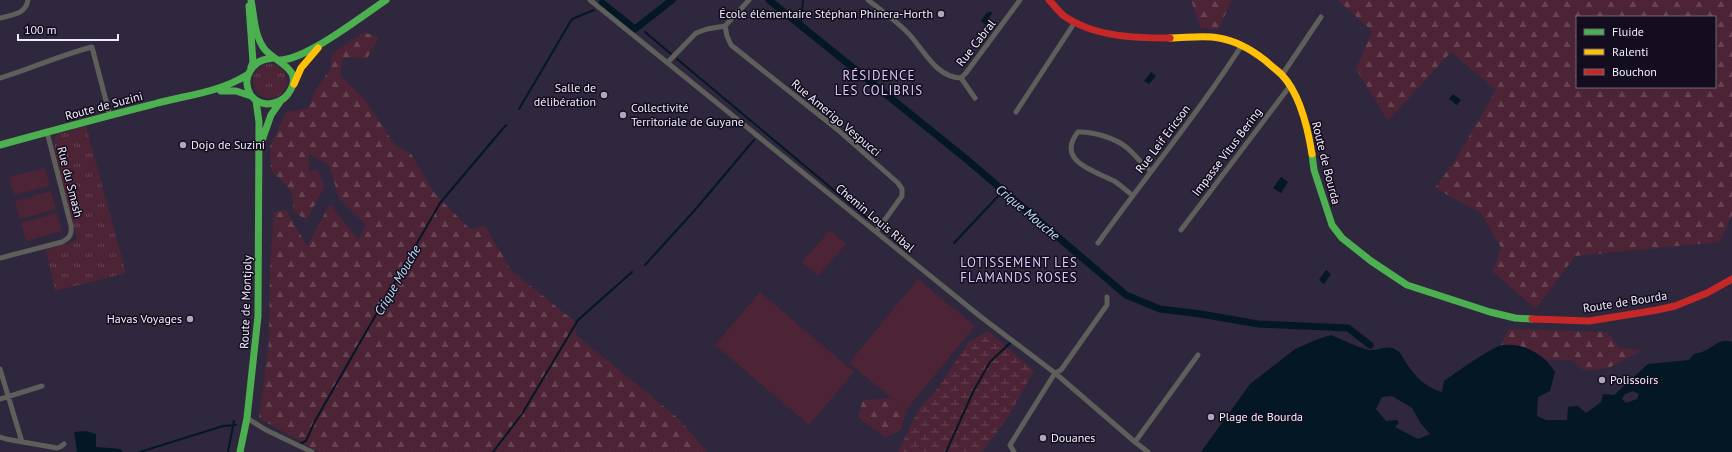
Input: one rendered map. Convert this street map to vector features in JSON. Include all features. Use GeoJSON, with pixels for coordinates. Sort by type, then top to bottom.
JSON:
{"type":"FeatureCollection","features":[{"type":"Feature","properties":{"kind":"street"},"geometry":{"type":"LineString","coordinates":[[0,18],[22,12],[27,6],[28,0]]}},
{"type":"Feature","properties":{"kind":"street"},"geometry":{"type":"LineString","coordinates":[[250,0],[263,47],[290,69],[293,76],[293,86]]}},
{"type":"Feature","properties":{"kind":"street"},"geometry":{"type":"LineString","coordinates":[[250,0],[249,16],[253,62],[246,84],[254,98],[265,104],[280,102],[286,98],[301,68],[324,41]]}},
{"type":"Feature","properties":{"kind":"street"},"geometry":{"type":"LineString","coordinates":[[249,72],[258,61],[265,58],[287,60],[299,56],[386,0]]}},
{"type":"Feature","properties":{"kind":"street","name":"Chemin Louis Ribal"},"geometry":{"type":"LineString","coordinates":[[590,0],[981,317],[1055,373],[1148,452]]}},
{"type":"Feature","properties":{"kind":"street"},"geometry":{"type":"LineString","coordinates":[[668,62],[696,33],[707,28],[725,26],[748,0]]}},
{"type":"Feature","properties":{"kind":"street"},"geometry":{"type":"LineString","coordinates":[[868,0],[908,32],[933,64],[953,78],[960,78],[975,98]]}},
{"type":"Feature","properties":{"kind":"street","name":"Rue Cabral"},"geometry":{"type":"LineString","coordinates":[[960,78],[975,61],[1020,0]]}},
{"type":"Feature","properties":{"kind":"street","name":"Route de Bourda"},"geometry":{"type":"LineString","coordinates":[[1049,0],[1063,15],[1096,31],[1136,38],[1219,38],[1242,45],[1256,52],[1282,75],[1290,86],[1302,112],[1309,137],[1314,170],[1332,225],[1342,238],[1371,261],[1407,285],[1490,312],[1515,318],[1589,321],[1675,306],[1707,293],[1732,279]]}},
{"type":"Feature","properties":{"kind":"street"},"geometry":{"type":"LineString","coordinates":[[1282,75],[1321,17]]}},
{"type":"Feature","properties":{"kind":"street"},"geometry":{"type":"LineString","coordinates":[[1016,112],[1075,22]]}},
{"type":"Feature","properties":{"kind":"street","name":"Rue Amerigo Vespucci"},"geometry":{"type":"LineString","coordinates":[[725,26],[731,45],[838,130],[898,183],[902,189],[902,196],[876,232]]}},
{"type":"Feature","properties":{"kind":"street","name":"Rue Leif Ericson"},"geometry":{"type":"LineString","coordinates":[[1098,243],[1132,195],[1217,84],[1242,45]]}},
{"type":"Feature","properties":{"kind":"street"},"geometry":{"type":"LineString","coordinates":[[0,78],[31,69],[65,54],[92,47],[110,116]]}},
{"type":"Feature","properties":{"kind":"street","name":"Route de Suzini"},"geometry":{"type":"LineString","coordinates":[[0,145],[156,103],[214,91],[228,86],[249,72]]}},
{"type":"Feature","properties":{"kind":"street","name":"Impasse Vitus Bering"},"geometry":{"type":"LineString","coordinates":[[1181,230],[1290,86]]}},
{"type":"Feature","properties":{"kind":"street","name":"Route de Suzini"},"geometry":{"type":"LineString","coordinates":[[214,91],[236,91],[254,98]]}},
{"type":"Feature","properties":{"kind":"street","name":"Route de Montjoly"},"geometry":{"type":"LineString","coordinates":[[240,452],[247,418],[258,316],[259,114],[254,98]]}},
{"type":"Feature","properties":{"kind":"street","name":"Route de Montjoly"},"geometry":{"type":"LineString","coordinates":[[259,151],[271,115],[280,102]]}},
{"type":"Feature","properties":{"kind":"street"},"geometry":{"type":"LineString","coordinates":[[1132,195],[1115,182],[1081,166],[1071,153],[1071,141],[1074,137],[1078,132],[1086,131],[1125,146],[1143,166],[1151,171]]}},
{"type":"Feature","properties":{"kind":"street","name":"Rue du Smash"},"geometry":{"type":"LineString","coordinates":[[0,258],[62,242],[71,234],[71,226],[47,132]]}},
{"type":"Feature","properties":{"kind":"street"},"geometry":{"type":"LineString","coordinates":[[1014,452],[1010,445],[1055,373],[1060,370],[1107,305],[1108,297]]}},
{"type":"Feature","properties":{"kind":"street"},"geometry":{"type":"LineString","coordinates":[[1135,442],[1198,355]]}},
{"type":"Feature","properties":{"kind":"street"},"geometry":{"type":"LineString","coordinates":[[0,369],[22,442]]}},
{"type":"Feature","properties":{"kind":"street"},"geometry":{"type":"LineString","coordinates":[[0,399],[42,386]]}},
{"type":"Feature","properties":{"kind":"street"},"geometry":{"type":"LineString","coordinates":[[247,418],[266,430],[312,452]]}},
{"type":"Feature","properties":{"kind":"street"},"geometry":{"type":"LineString","coordinates":[[0,437],[57,448],[64,444]]}},
{"type":"Feature","properties":{"kind":"green space"},"geometry":{"type":"Polygon","coordinates":[[[1191,0],[1232,0],[1218,30],[1201,28],[1191,0]]]}},
{"type":"Feature","properties":{"kind":"green space"},"geometry":{"type":"Polygon","coordinates":[[[1338,0],[1732,0],[1732,215],[1720,242],[1575,256],[1536,309],[1493,272],[1501,247],[1481,213],[1435,188],[1454,162],[1496,90],[1451,52],[1388,121],[1356,69],[1372,31],[1338,0]]]}},
{"type":"Feature","properties":{"kind":"green space"},"geometry":{"type":"Polygon","coordinates":[[[364,32],[379,38],[367,58],[343,58],[340,75],[365,100],[395,145],[411,154],[435,194],[470,229],[485,226],[511,270],[574,320],[576,335],[679,419],[707,452],[319,452],[259,418],[269,341],[270,272],[274,212],[286,210],[307,246],[330,204],[358,239],[366,225],[339,198],[329,165],[309,154],[309,171],[318,170],[324,187],[307,220],[294,212],[291,191],[271,170],[270,147],[286,112],[308,108],[316,89],[330,70],[332,54],[364,32]]]}},
{"type":"Feature","properties":{"kind":"green space"},"geometry":{"type":"Polygon","coordinates":[[[267,64],[273,64],[277,65],[284,71],[287,81],[286,88],[280,95],[273,98],[267,98],[263,97],[256,91],[253,84],[253,78],[254,74],[260,67],[267,64]]]}},
{"type":"Feature","properties":{"kind":"green space"},"geometry":{"type":"Polygon","coordinates":[[[86,126],[126,273],[55,291],[46,250],[75,241],[77,237],[58,168],[55,142],[56,135],[86,126]]]}},
{"type":"Feature","properties":{"kind":"green space"},"geometry":{"type":"Polygon","coordinates":[[[45,168],[50,186],[14,195],[9,177],[45,168]]]}},
{"type":"Feature","properties":{"kind":"green space"},"geometry":{"type":"Polygon","coordinates":[[[51,191],[56,209],[20,219],[15,201],[51,191]]]}},
{"type":"Feature","properties":{"kind":"green space"},"geometry":{"type":"Polygon","coordinates":[[[57,213],[62,231],[26,241],[21,223],[57,213]]]}},
{"type":"Feature","properties":{"kind":"green space"},"geometry":{"type":"Polygon","coordinates":[[[830,230],[846,244],[818,276],[802,262],[830,230]]]}},
{"type":"Feature","properties":{"kind":"green space"},"geometry":{"type":"Polygon","coordinates":[[[918,279],[975,326],[906,410],[849,363],[918,279]]]}},
{"type":"Feature","properties":{"kind":"green space"},"geometry":{"type":"Polygon","coordinates":[[[760,292],[854,372],[809,425],[715,345],[760,292]]]}},
{"type":"Feature","properties":{"kind":"green space"},"geometry":{"type":"Polygon","coordinates":[[[1508,329],[1606,332],[1620,348],[1643,350],[1608,368],[1584,371],[1573,360],[1548,360],[1527,348],[1501,345],[1508,329]]]}},
{"type":"Feature","properties":{"kind":"green space"},"geometry":{"type":"Polygon","coordinates":[[[988,331],[1034,371],[1008,417],[983,451],[898,452],[919,409],[935,392],[969,342],[988,331]]]}},
{"type":"Feature","properties":{"kind":"green space"},"geometry":{"type":"Polygon","coordinates":[[[891,398],[906,410],[901,430],[885,437],[858,417],[863,400],[891,398]]]}},
{"type":"Feature","properties":{"kind":"water"},"geometry":{"type":"Polygon","coordinates":[[[990,11],[992,13],[986,25],[981,21],[987,12],[988,13],[990,11]]]}},
{"type":"Feature","properties":{"kind":"water"},"geometry":{"type":"Polygon","coordinates":[[[1151,72],[1156,76],[1149,84],[1144,81],[1151,72]]]}},
{"type":"Feature","properties":{"kind":"water"},"geometry":{"type":"Polygon","coordinates":[[[1453,94],[1461,100],[1457,105],[1449,99],[1453,94]]]}},
{"type":"Feature","properties":{"kind":"water"},"geometry":{"type":"Polygon","coordinates":[[[1281,177],[1288,182],[1281,193],[1273,188],[1281,177]]]}},
{"type":"Feature","properties":{"kind":"water"},"geometry":{"type":"Polygon","coordinates":[[[1326,270],[1331,274],[1324,284],[1319,280],[1326,270]]]}},
{"type":"Feature","properties":{"kind":"water"},"geometry":{"type":"Polygon","coordinates":[[[1331,335],[1369,350],[1387,347],[1394,349],[1401,354],[1410,369],[1418,378],[1431,388],[1442,392],[1444,381],[1491,350],[1503,345],[1526,348],[1539,355],[1555,372],[1550,391],[1538,397],[1537,416],[1546,420],[1567,420],[1568,407],[1578,406],[1586,413],[1601,402],[1603,394],[1614,395],[1648,364],[1689,360],[1694,354],[1705,351],[1722,341],[1732,342],[1732,452],[1201,452],[1250,384],[1295,349],[1331,335]],[[1633,391],[1625,394],[1622,399],[1626,403],[1637,399],[1639,394],[1633,391]],[[1392,396],[1382,397],[1376,409],[1386,421],[1397,420],[1399,423],[1395,427],[1418,439],[1430,434],[1421,424],[1412,408],[1392,396]]]}},
{"type":"Feature","properties":{"kind":"water"},"geometry":{"type":"Polygon","coordinates":[[[86,431],[96,434],[96,447],[121,449],[122,452],[77,452],[74,432],[86,431]]]}},
{"type":"Feature","properties":{"kind":"waterway","name":"Crique Mouche"},"geometry":{"type":"LineString","coordinates":[[602,3],[635,29],[672,0]]}},
{"type":"Feature","properties":{"kind":"waterway","name":"Crique Mouche"},"geometry":{"type":"LineString","coordinates":[[769,0],[965,158],[1126,295],[1160,309],[1201,314],[1258,324],[1348,328],[1370,345]]}},
{"type":"Feature","properties":{"kind":"waterway"},"geometry":{"type":"LineString","coordinates":[[801,26],[803,0]]}},
{"type":"Feature","properties":{"kind":"waterway","name":"Crique Mouche"},"geometry":{"type":"LineString","coordinates":[[519,109],[572,19],[594,10]]}},
{"type":"Feature","properties":{"kind":"waterway"},"geometry":{"type":"LineString","coordinates":[[645,32],[671,54]]}},
{"type":"Feature","properties":{"kind":"waterway"},"geometry":{"type":"LineString","coordinates":[[677,59],[867,218]]}},
{"type":"Feature","properties":{"kind":"waterway","name":"Crique Mouche"},"geometry":{"type":"LineString","coordinates":[[301,443],[306,441],[315,421],[440,203],[506,125]]}},
{"type":"Feature","properties":{"kind":"waterway"},"geometry":{"type":"LineString","coordinates":[[645,265],[694,211],[754,140]]}},
{"type":"Feature","properties":{"kind":"waterway"},"geometry":{"type":"LineString","coordinates":[[954,243],[1003,191]]}},
{"type":"Feature","properties":{"kind":"waterway"},"geometry":{"type":"LineString","coordinates":[[493,452],[522,414],[578,320],[632,272]]}},
{"type":"Feature","properties":{"kind":"waterway"},"geometry":{"type":"LineString","coordinates":[[946,452],[974,390],[990,362],[1010,343]]}},
{"type":"Feature","properties":{"kind":"waterway"},"geometry":{"type":"LineString","coordinates":[[228,452],[234,421]]}},
{"type":"Feature","properties":{"kind":"waterway"},"geometry":{"type":"LineString","coordinates":[[140,452],[223,426],[236,425]]}},
{"type":"Feature","properties":{"kind":"traffic: fast"},"geometry":{"type":"LineString","coordinates":[[251,0],[256,30],[260,42],[267,52],[286,66],[291,72],[293,78],[293,85],[284,98],[273,103],[260,103],[248,90],[247,77],[258,62],[273,58]]}},
{"type":"Feature","properties":{"kind":"traffic: fast"},"geometry":{"type":"LineString","coordinates":[[280,60],[291,58],[319,45],[386,0]]}},
{"type":"Feature","properties":{"kind":"traffic: fast"},"geometry":{"type":"LineString","coordinates":[[249,6],[253,62],[251,67]]}},
{"type":"Feature","properties":{"kind":"traffic: fast"},"geometry":{"type":"LineString","coordinates":[[0,145],[213,90],[247,75]]}},
{"type":"Feature","properties":{"kind":"traffic: fast"},"geometry":{"type":"LineString","coordinates":[[221,91],[236,91],[251,96]]}},
{"type":"Feature","properties":{"kind":"traffic: fast"},"geometry":{"type":"LineString","coordinates":[[240,452],[247,418],[258,316],[259,122],[256,101]]}},
{"type":"Feature","properties":{"kind":"traffic: fast"},"geometry":{"type":"LineString","coordinates":[[261,143],[271,115],[280,102]]}},
{"type":"Feature","properties":{"kind":"traffic: fast"},"geometry":{"type":"LineString","coordinates":[[1312,154],[1314,170],[1332,225],[1342,238],[1371,261],[1407,285],[1490,312],[1515,318],[1532,319]]}},
{"type":"Feature","properties":{"kind":"traffic: slow"},"geometry":{"type":"LineString","coordinates":[[1170,38],[1213,37],[1226,39],[1244,46],[1266,61],[1282,75],[1294,92],[1302,112],[1312,154]]}},
{"type":"Feature","properties":{"kind":"traffic: slow"},"geometry":{"type":"LineString","coordinates":[[294,84],[301,68],[318,48]]}},
{"type":"Feature","properties":{"kind":"traffic: jam"},"geometry":{"type":"LineString","coordinates":[[1049,0],[1064,16],[1088,28],[1129,37],[1170,38]]}},
{"type":"Feature","properties":{"kind":"traffic: jam"},"geometry":{"type":"LineString","coordinates":[[1532,319],[1589,321],[1657,310],[1675,306],[1707,293],[1732,279]]}},
{"type":"Feature","properties":{"kind":"place","name":"École élémentaire Stéphan Phinera-Horth"},"geometry":{"type":"Point","coordinates":[941,14]}},
{"type":"Feature","properties":{"kind":"place","name":"Salle de délibération"},"geometry":{"type":"Point","coordinates":[604,95]}},
{"type":"Feature","properties":{"kind":"place","name":"Collectivité Territoriale de Guyane"},"geometry":{"type":"Point","coordinates":[623,115]}},
{"type":"Feature","properties":{"kind":"place","name":"Dojo de Suzini"},"geometry":{"type":"Point","coordinates":[183,145]}},
{"type":"Feature","properties":{"kind":"place","name":"Havas Voyages"},"geometry":{"type":"Point","coordinates":[190,319]}},
{"type":"Feature","properties":{"kind":"place","name":"Polissoirs"},"geometry":{"type":"Point","coordinates":[1602,380]}},
{"type":"Feature","properties":{"kind":"place","name":"Plage de Bourda"},"geometry":{"type":"Point","coordinates":[1211,417]}},
{"type":"Feature","properties":{"kind":"place","name":"Douanes"},"geometry":{"type":"Point","coordinates":[1043,438]}},
{"type":"Feature","properties":{"kind":"district","name":"RÉSIDENCE LES COLIBRIS"},"geometry":{"type":"Point","coordinates":[879,82]}},
{"type":"Feature","properties":{"kind":"district","name":"LOTISSEMENT LES FLAMANDS ROSES"},"geometry":{"type":"Point","coordinates":[1019,270]}}]}
